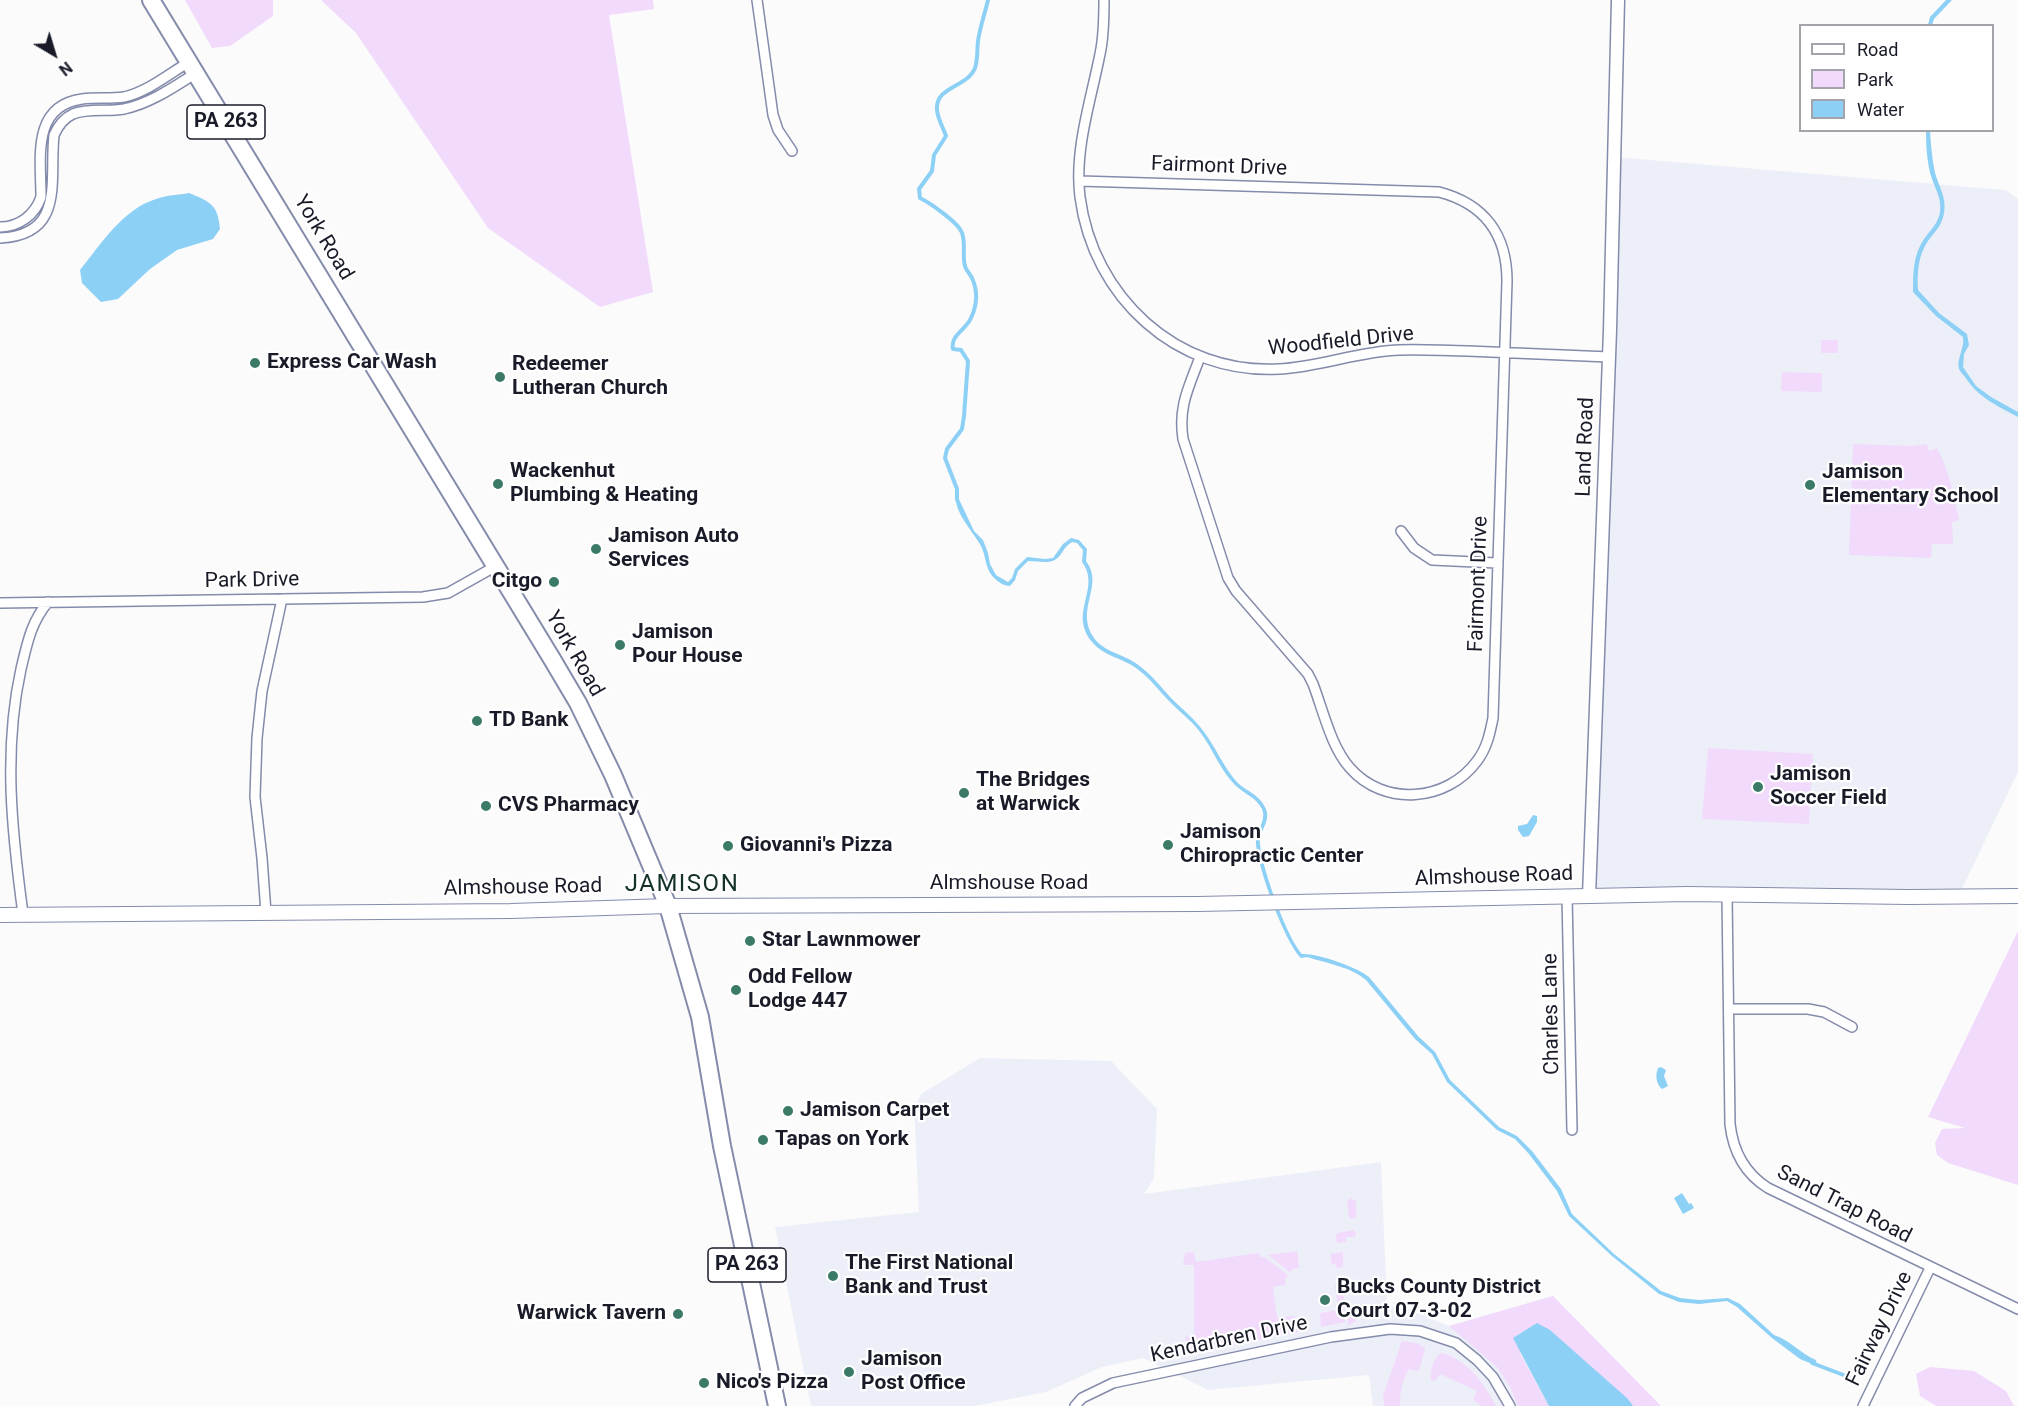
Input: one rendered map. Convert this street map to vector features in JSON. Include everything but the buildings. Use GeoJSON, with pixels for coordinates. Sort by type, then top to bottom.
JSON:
{"type":"FeatureCollection","features":[{"type":"Feature","properties":{"kind":"highway","name":"York Road"},"geometry":{"type":"LineString","coordinates":[[151,0],[578,703],[613,775],[668,906],[700,1017],[724,1157],[777,1406]]}},
{"type":"Feature","properties":{"kind":"main road","name":"Almshouse Road"},"geometry":{"type":"LineString","coordinates":[[0,915],[511,911],[668,906],[1186,904],[1567,896],[2018,896]]}},
{"type":"Feature","properties":{"kind":"street"},"geometry":{"type":"LineString","coordinates":[[757,0],[773,115],[778,130],[792,151]]}},
{"type":"Feature","properties":{"kind":"street","name":"Woodfield Drive"},"geometry":{"type":"LineString","coordinates":[[1104,0],[1104,32],[1083,143],[1080,195],[1087,231],[1097,259],[1110,282],[1118,294],[1164,338],[1200,357],[1240,367],[1278,370],[1388,350],[1609,357]]}},
{"type":"Feature","properties":{"kind":"street","name":"Land Road"},"geometry":{"type":"LineString","coordinates":[[1589,896],[1609,357],[1618,0]]}},
{"type":"Feature","properties":{"kind":"street"},"geometry":{"type":"LineString","coordinates":[[0,227],[21,222],[38,205],[41,197],[41,139],[46,120],[54,111],[62,105],[83,99],[111,98],[139,92],[193,68]]}},
{"type":"Feature","properties":{"kind":"street"},"geometry":{"type":"LineString","coordinates":[[0,238],[22,235],[39,224],[50,207],[54,135],[63,121],[77,113],[108,111],[139,104],[163,93],[193,68]]}},
{"type":"Feature","properties":{"kind":"street","name":"Fairmont Drive"},"geometry":{"type":"LineString","coordinates":[[1080,181],[1439,192],[1452,196],[1478,210],[1498,235],[1504,250],[1507,273],[1493,718],[1490,735],[1479,759],[1457,781],[1429,793],[1397,795],[1372,786],[1351,769],[1342,759],[1308,674],[1236,591],[1228,578],[1183,439],[1181,423],[1184,400],[1200,357]]}},
{"type":"Feature","properties":{"kind":"street"},"geometry":{"type":"LineString","coordinates":[[1401,531],[1414,548],[1432,560],[1497,563]]}},
{"type":"Feature","properties":{"kind":"street","name":"Park Drive"},"geometry":{"type":"LineString","coordinates":[[0,603],[441,596],[496,566]]}},
{"type":"Feature","properties":{"kind":"street"},"geometry":{"type":"LineString","coordinates":[[266,913],[255,797],[255,767],[262,691],[282,599]]}},
{"type":"Feature","properties":{"kind":"street"},"geometry":{"type":"LineString","coordinates":[[23,914],[12,838],[11,749],[18,685],[27,641],[37,615],[48,602]]}},
{"type":"Feature","properties":{"kind":"street","name":"Sand Trap Road"},"geometry":{"type":"LineString","coordinates":[[1727,895],[1731,1131],[1735,1150],[1750,1173],[1768,1188],[2018,1309]]}},
{"type":"Feature","properties":{"kind":"street","name":"Charles Lane"},"geometry":{"type":"LineString","coordinates":[[1567,896],[1572,1130]]}},
{"type":"Feature","properties":{"kind":"street"},"geometry":{"type":"LineString","coordinates":[[1729,1010],[1808,1009],[1824,1012],[1852,1027]]}},
{"type":"Feature","properties":{"kind":"street","name":"Fairway Drive"},"geometry":{"type":"LineString","coordinates":[[1863,1406],[1930,1268]]}},
{"type":"Feature","properties":{"kind":"street","name":"Kendarbren Drive"},"geometry":{"type":"LineString","coordinates":[[1075,1406],[1082,1398],[1113,1383],[1331,1337],[1390,1329],[1420,1331],[1456,1343],[1493,1377],[1510,1406]]}},
{"type":"Feature","properties":{"kind":"shaded area","name":"Jamison Elementary School"},"geometry":{"type":"Polygon","coordinates":[[[1614,157],[2006,190],[2018,199],[2018,772],[1958,897],[1589,896],[1614,157]]]}},
{"type":"Feature","properties":{"kind":"shaded area"},"geometry":{"type":"Polygon","coordinates":[[[980,1058],[1111,1061],[1157,1109],[1154,1178],[1144,1194],[1381,1162],[1387,1307],[1401,1306],[1449,1326],[1553,1296],[1661,1406],[1373,1406],[1369,1375],[1208,1390],[1143,1358],[1102,1367],[1046,1392],[974,1406],[811,1406],[775,1227],[919,1212],[914,1109],[921,1094],[980,1058]]]}},
{"type":"Feature","properties":{"kind":"green space"},"geometry":{"type":"Polygon","coordinates":[[[185,0],[273,0],[273,16],[230,46],[212,48],[185,0]]]}},
{"type":"Feature","properties":{"kind":"green space"},"geometry":{"type":"Polygon","coordinates":[[[321,0],[653,0],[654,9],[609,15],[653,292],[600,307],[488,228],[356,33],[321,0]]]}},
{"type":"Feature","properties":{"kind":"green space"},"geometry":{"type":"Polygon","coordinates":[[[1821,340],[1838,340],[1838,353],[1821,353],[1821,340]]]}},
{"type":"Feature","properties":{"kind":"green space"},"geometry":{"type":"Polygon","coordinates":[[[1782,372],[1822,373],[1822,392],[1781,391],[1782,372]]]}},
{"type":"Feature","properties":{"kind":"green space"},"geometry":{"type":"Polygon","coordinates":[[[1853,444],[1913,446],[1927,444],[1929,451],[1937,448],[1948,474],[1959,520],[1952,522],[1953,544],[1932,544],[1931,558],[1849,555],[1853,444]]]}},
{"type":"Feature","properties":{"kind":"green space","name":"Jamison Soccer Field"},"geometry":{"type":"Polygon","coordinates":[[[1708,748],[1813,754],[1809,824],[1702,819],[1708,748]]]}},
{"type":"Feature","properties":{"kind":"green space"},"geometry":{"type":"Polygon","coordinates":[[[2018,931],[2018,1185],[1948,1163],[1937,1155],[1935,1143],[1942,1129],[1965,1128],[1928,1117],[2018,931]]]}},
{"type":"Feature","properties":{"kind":"green space"},"geometry":{"type":"Polygon","coordinates":[[[1351,1198],[1356,1201],[1356,1217],[1352,1219],[1349,1217],[1347,1201],[1351,1198]]]}},
{"type":"Feature","properties":{"kind":"green space"},"geometry":{"type":"Polygon","coordinates":[[[1353,1230],[1356,1233],[1355,1237],[1346,1237],[1346,1242],[1337,1243],[1338,1233],[1353,1230]]]}},
{"type":"Feature","properties":{"kind":"green space"},"geometry":{"type":"Polygon","coordinates":[[[1297,1251],[1299,1268],[1290,1272],[1268,1255],[1297,1251]]]}},
{"type":"Feature","properties":{"kind":"green space"},"geometry":{"type":"Polygon","coordinates":[[[1192,1252],[1196,1262],[1259,1253],[1260,1257],[1264,1257],[1288,1275],[1285,1279],[1286,1285],[1273,1287],[1277,1318],[1295,1316],[1301,1331],[1194,1353],[1187,1352],[1185,1337],[1194,1336],[1194,1265],[1183,1265],[1185,1253],[1192,1252]]]}},
{"type":"Feature","properties":{"kind":"green space"},"geometry":{"type":"Polygon","coordinates":[[[1343,1252],[1343,1267],[1336,1268],[1336,1264],[1332,1265],[1330,1254],[1343,1252]]]}},
{"type":"Feature","properties":{"kind":"green space"},"geometry":{"type":"Polygon","coordinates":[[[1343,1283],[1345,1322],[1321,1327],[1320,1313],[1338,1310],[1335,1285],[1343,1283]]]}},
{"type":"Feature","properties":{"kind":"green space"},"geometry":{"type":"Polygon","coordinates":[[[1553,1296],[1661,1406],[1633,1406],[1627,1399],[1519,1352],[1549,1406],[1518,1406],[1510,1387],[1497,1367],[1449,1326],[1553,1296]]]}},
{"type":"Feature","properties":{"kind":"green space"},"geometry":{"type":"Polygon","coordinates":[[[1347,1304],[1357,1306],[1356,1321],[1348,1326],[1347,1304]]]}},
{"type":"Feature","properties":{"kind":"green space"},"geometry":{"type":"Polygon","coordinates":[[[1402,1341],[1417,1343],[1425,1350],[1419,1370],[1409,1369],[1407,1373],[1400,1396],[1400,1406],[1384,1406],[1383,1396],[1402,1341]]]}},
{"type":"Feature","properties":{"kind":"green space"},"geometry":{"type":"Polygon","coordinates":[[[1440,1353],[1466,1366],[1486,1389],[1496,1406],[1481,1406],[1473,1400],[1477,1391],[1440,1374],[1436,1380],[1432,1381],[1432,1366],[1440,1353]]]}},
{"type":"Feature","properties":{"kind":"green space"},"geometry":{"type":"Polygon","coordinates":[[[1930,1367],[1974,1371],[2006,1391],[2014,1406],[1936,1406],[1920,1396],[1916,1374],[1930,1367]]]}},
{"type":"Feature","properties":{"kind":"water"},"geometry":{"type":"Polygon","coordinates":[[[1946,0],[1952,0],[1934,19],[1932,24],[1928,24],[1930,17],[1946,0]]]}},
{"type":"Feature","properties":{"kind":"water"},"geometry":{"type":"Polygon","coordinates":[[[1926,132],[1930,132],[1934,168],[1944,197],[1945,208],[1940,225],[1928,241],[1920,258],[1918,290],[1939,313],[1967,334],[1969,345],[1964,354],[1963,367],[1976,386],[2018,412],[2018,417],[1988,400],[1970,384],[1958,365],[1963,337],[1936,316],[1913,292],[1916,258],[1920,245],[1936,223],[1940,212],[1939,198],[1931,176],[1926,132]]]}},
{"type":"Feature","properties":{"kind":"water"},"geometry":{"type":"Polygon","coordinates":[[[189,193],[208,202],[215,209],[220,229],[213,239],[177,250],[150,269],[118,299],[101,302],[82,283],[80,270],[105,239],[123,219],[144,204],[164,197],[189,193]]]}},
{"type":"Feature","properties":{"kind":"water"},"geometry":{"type":"Polygon","coordinates":[[[957,495],[974,531],[983,540],[996,575],[1008,582],[1015,569],[1027,557],[1053,558],[1063,544],[1071,538],[1079,540],[1087,549],[1086,561],[1091,570],[1092,589],[1087,617],[1094,638],[1103,647],[1137,664],[1151,676],[1200,727],[1236,781],[1260,799],[1266,809],[1267,818],[1260,844],[1261,854],[1282,918],[1302,954],[1337,961],[1369,977],[1418,1036],[1435,1052],[1450,1080],[1499,1127],[1517,1136],[1532,1151],[1561,1189],[1572,1214],[1614,1254],[1661,1291],[1680,1298],[1699,1300],[1728,1298],[1740,1304],[1774,1335],[1816,1360],[1817,1366],[1800,1359],[1727,1301],[1699,1304],[1679,1302],[1659,1294],[1612,1256],[1569,1216],[1557,1191],[1529,1154],[1515,1139],[1497,1130],[1447,1082],[1432,1054],[1415,1039],[1366,980],[1338,966],[1307,957],[1301,958],[1280,921],[1261,870],[1256,844],[1263,818],[1262,809],[1230,779],[1197,728],[1150,680],[1131,665],[1097,647],[1086,632],[1083,611],[1088,582],[1087,572],[1082,562],[1083,550],[1077,543],[1072,542],[1054,560],[1028,561],[1018,571],[1010,586],[1003,584],[988,570],[981,546],[957,507],[957,495]]]}},
{"type":"Feature","properties":{"kind":"water"},"geometry":{"type":"Polygon","coordinates":[[[1533,815],[1537,816],[1537,822],[1529,836],[1523,837],[1518,826],[1527,824],[1533,815]]]}},
{"type":"Feature","properties":{"kind":"water"},"geometry":{"type":"Polygon","coordinates":[[[1658,1068],[1666,1070],[1664,1076],[1668,1086],[1662,1089],[1658,1085],[1656,1076],[1658,1068]]]}},
{"type":"Feature","properties":{"kind":"water"},"geometry":{"type":"Polygon","coordinates":[[[1682,1193],[1694,1208],[1683,1214],[1674,1198],[1682,1193]]]}},
{"type":"Feature","properties":{"kind":"water"},"geometry":{"type":"Polygon","coordinates":[[[1537,1323],[1550,1330],[1633,1406],[1549,1406],[1513,1338],[1537,1323]]]}},
{"type":"Feature","properties":{"kind":"waterway"},"geometry":{"type":"LineString","coordinates":[[957,500],[957,489],[945,458],[947,449],[962,429],[968,361],[961,350],[953,349],[953,344],[956,336],[971,318],[975,308],[976,293],[972,278],[965,266],[964,241],[960,229],[944,214],[920,198],[919,189],[932,171],[934,155],[946,136],[939,120],[938,102],[946,91],[965,80],[975,68],[979,36],[988,0]]}},
{"type":"Feature","properties":{"kind":"waterway"},"geometry":{"type":"LineString","coordinates":[[1812,1363],[1854,1379]]}},
{"type":"Feature","properties":{"kind":"place","name":"Express Car Wash"},"geometry":{"type":"Point","coordinates":[255,363]}},
{"type":"Feature","properties":{"kind":"place","name":"Redeemer Lutheran Church"},"geometry":{"type":"Point","coordinates":[500,377]}},
{"type":"Feature","properties":{"kind":"place","name":"Wackenhut Plumbing & Heating"},"geometry":{"type":"Point","coordinates":[498,484]}},
{"type":"Feature","properties":{"kind":"place","name":"Jamison Elementary School"},"geometry":{"type":"Point","coordinates":[1810,485]}},
{"type":"Feature","properties":{"kind":"place","name":"Jamison Auto Services"},"geometry":{"type":"Point","coordinates":[596,549]}},
{"type":"Feature","properties":{"kind":"place","name":"Citgo"},"geometry":{"type":"Point","coordinates":[554,582]}},
{"type":"Feature","properties":{"kind":"place","name":"Jamison Pour House"},"geometry":{"type":"Point","coordinates":[620,645]}},
{"type":"Feature","properties":{"kind":"place","name":"TD Bank"},"geometry":{"type":"Point","coordinates":[477,721]}},
{"type":"Feature","properties":{"kind":"place","name":"Jamison Soccer Field"},"geometry":{"type":"Point","coordinates":[1758,787]}},
{"type":"Feature","properties":{"kind":"place","name":"The Bridges at Warwick"},"geometry":{"type":"Point","coordinates":[964,793]}},
{"type":"Feature","properties":{"kind":"place","name":"CVS Pharmacy"},"geometry":{"type":"Point","coordinates":[486,806]}},
{"type":"Feature","properties":{"kind":"place","name":"Jamison Chiropractic Center"},"geometry":{"type":"Point","coordinates":[1168,845]}},
{"type":"Feature","properties":{"kind":"place","name":"Giovanni's Pizza"},"geometry":{"type":"Point","coordinates":[728,846]}},
{"type":"Feature","properties":{"kind":"place","name":"Star Lawnmower"},"geometry":{"type":"Point","coordinates":[750,941]}},
{"type":"Feature","properties":{"kind":"place","name":"Odd Fellow Lodge 447"},"geometry":{"type":"Point","coordinates":[736,990]}},
{"type":"Feature","properties":{"kind":"place","name":"Jamison Carpet"},"geometry":{"type":"Point","coordinates":[788,1111]}},
{"type":"Feature","properties":{"kind":"place","name":"Tapas on York"},"geometry":{"type":"Point","coordinates":[763,1140]}},
{"type":"Feature","properties":{"kind":"place","name":"The First National Bank and Trust"},"geometry":{"type":"Point","coordinates":[833,1276]}},
{"type":"Feature","properties":{"kind":"place","name":"Bucks County District Court 07-3-02"},"geometry":{"type":"Point","coordinates":[1325,1300]}},
{"type":"Feature","properties":{"kind":"place","name":"Warwick Tavern"},"geometry":{"type":"Point","coordinates":[678,1314]}},
{"type":"Feature","properties":{"kind":"place","name":"Jamison Post Office"},"geometry":{"type":"Point","coordinates":[849,1372]}},
{"type":"Feature","properties":{"kind":"place","name":"Nico's Pizza"},"geometry":{"type":"Point","coordinates":[704,1383]}},
{"type":"Feature","properties":{"kind":"district","name":"JAMISON"},"geometry":{"type":"Point","coordinates":[682,885]}}]}
